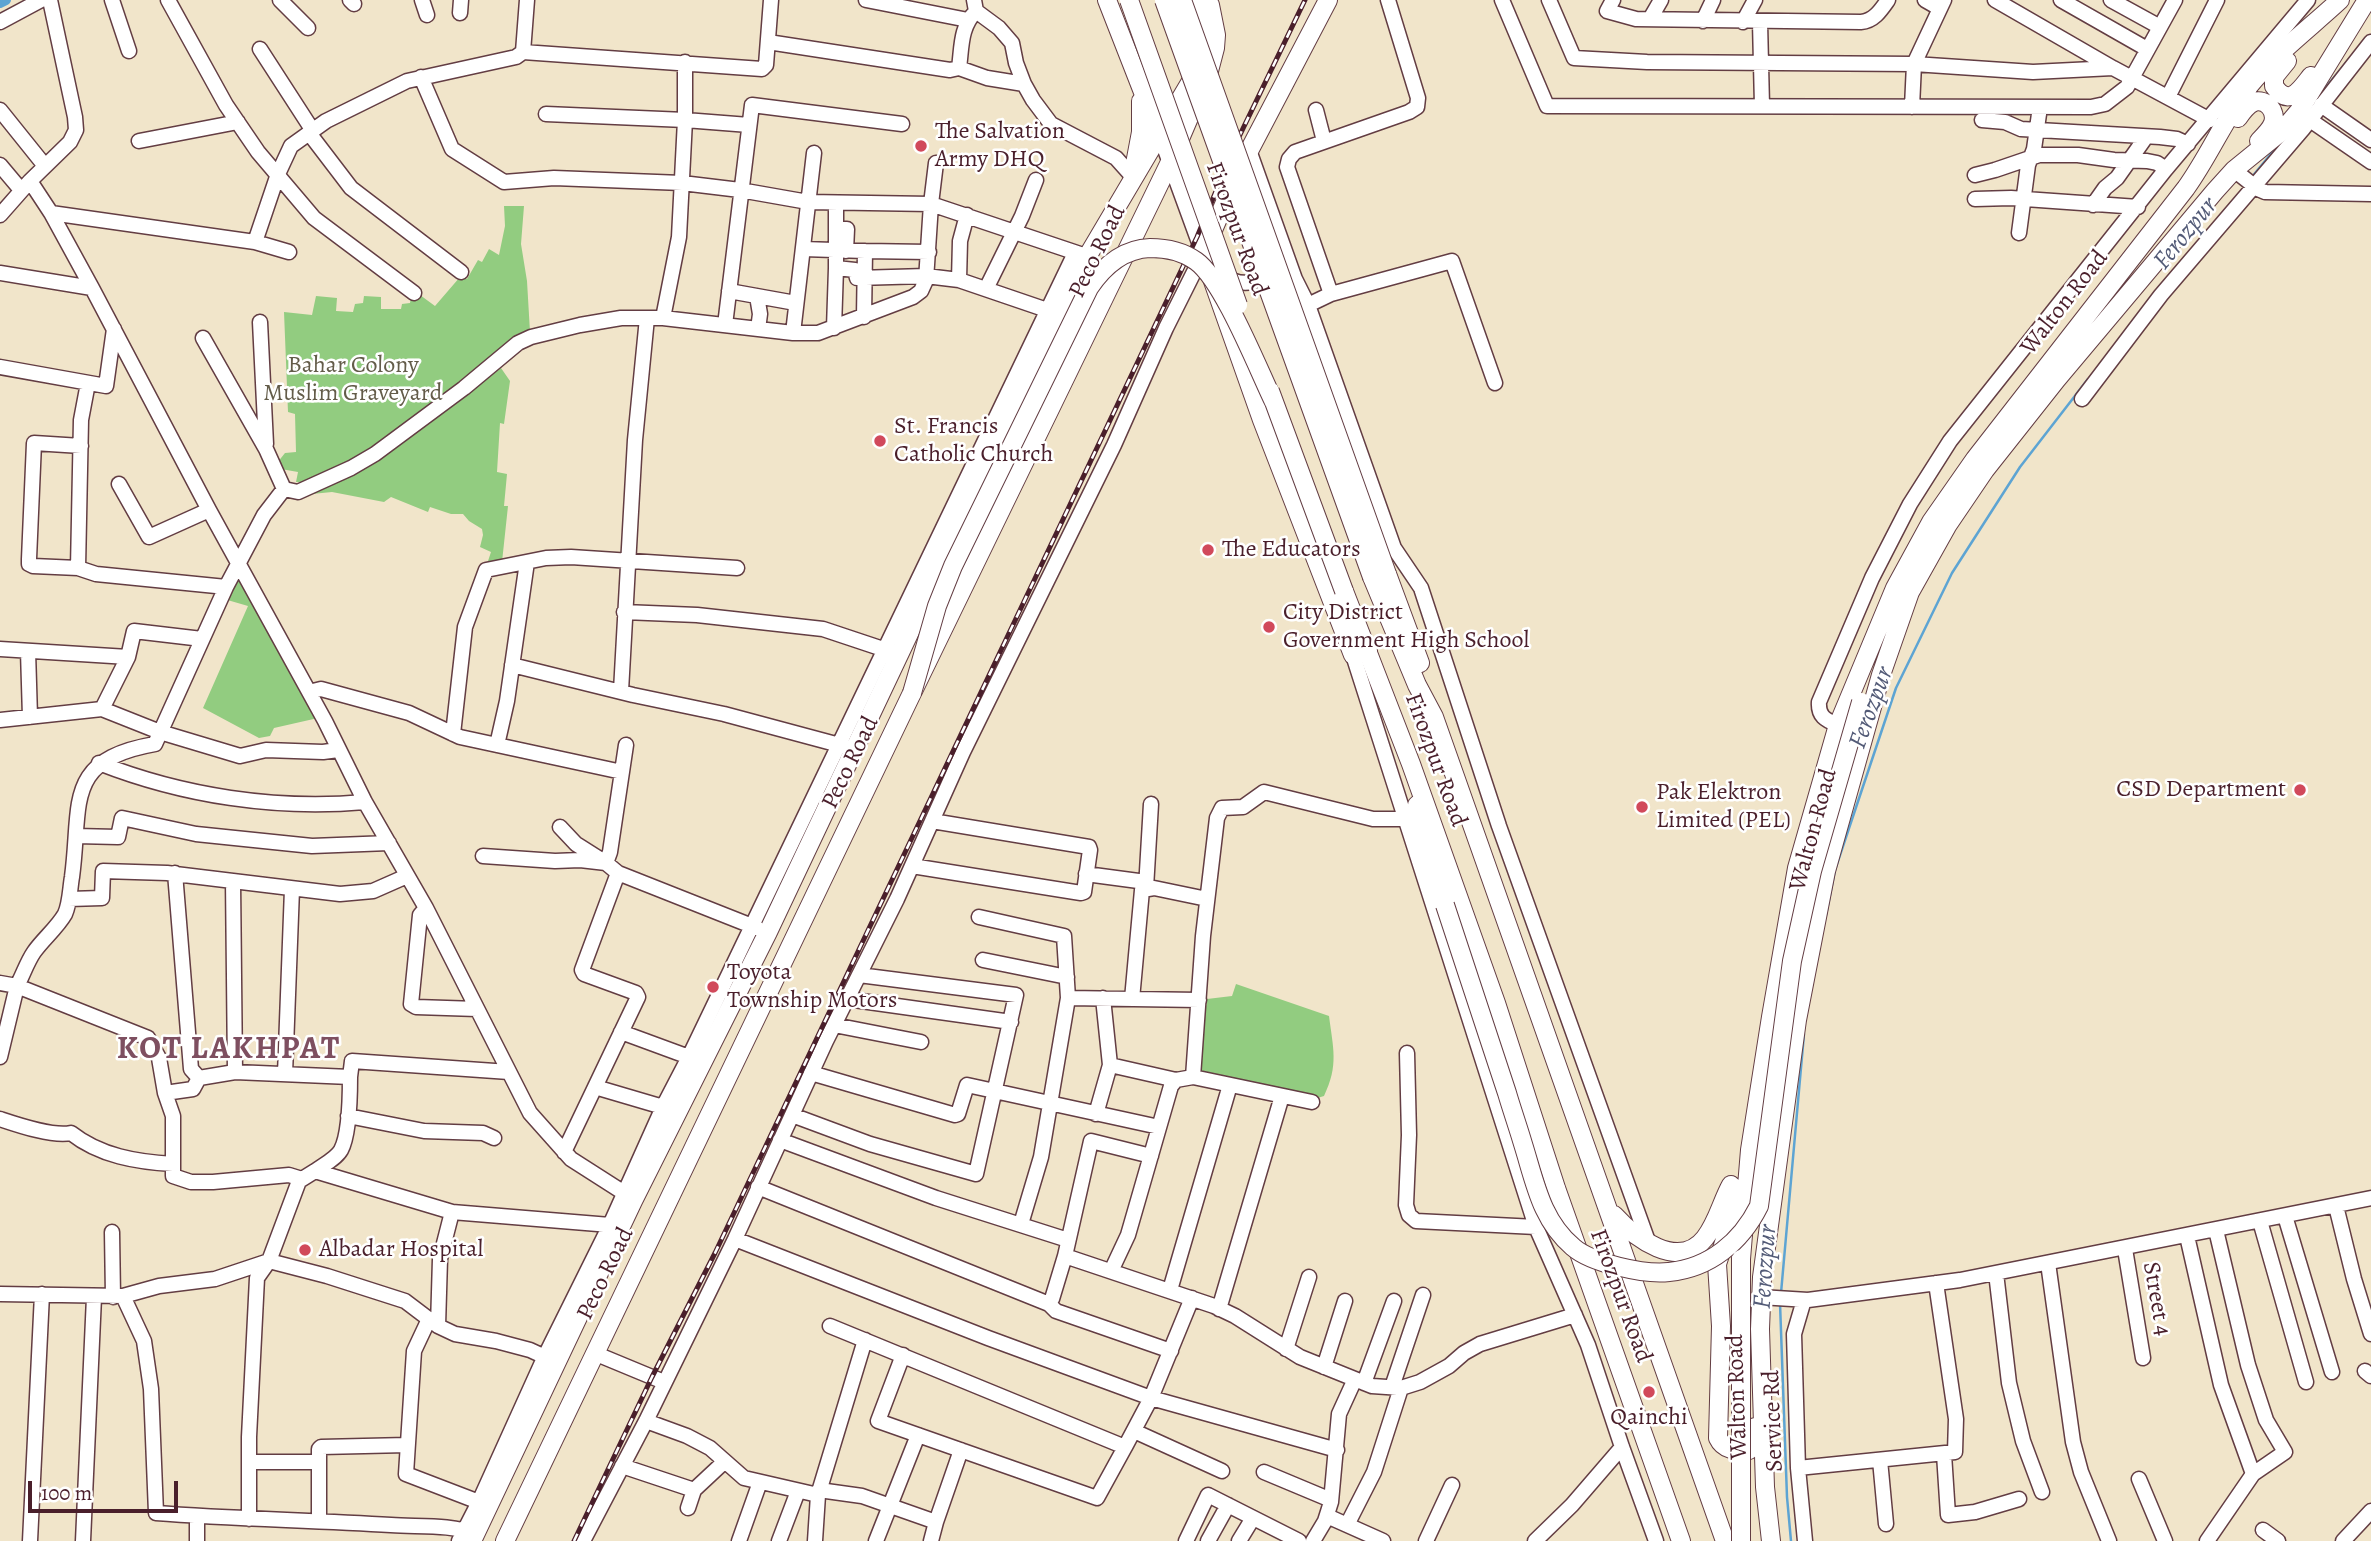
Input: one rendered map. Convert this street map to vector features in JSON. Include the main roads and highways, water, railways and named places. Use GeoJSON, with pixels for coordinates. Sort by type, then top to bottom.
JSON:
{"type":"FeatureCollection","features":[{"type":"Feature","properties":{"kind":"main road"},"geometry":{"type":"LineString","coordinates":[[1107,0],[1159,134]]}},
{"type":"Feature","properties":{"kind":"main road","name":"Firozpur Road"},"geometry":{"type":"LineString","coordinates":[[1129,0],[1344,591],[1361,653],[1411,764],[1496,1003],[1556,1188],[1681,1541]]}},
{"type":"Feature","properties":{"kind":"main road","name":"Firozpur Road"},"geometry":{"type":"LineString","coordinates":[[1164,0],[1380,576],[1417,685],[1434,717],[1725,1541]]}},
{"type":"Feature","properties":{"kind":"main road"},"geometry":{"type":"LineString","coordinates":[[1182,0],[1380,576]]}},
{"type":"Feature","properties":{"kind":"main road","name":"Peco Road"},"geometry":{"type":"LineString","coordinates":[[468,1537],[717,1016],[734,982],[768,932],[846,747],[1081,255],[1133,177],[1200,62],[1203,29],[1198,0]]}},
{"type":"Feature","properties":{"kind":"main road","name":"Peco Road"},"geometry":{"type":"LineString","coordinates":[[505,1541],[1170,162],[1209,71],[1215,48],[1216,35],[1209,0]]}},
{"type":"Feature","properties":{"kind":"main road"},"geometry":{"type":"LineString","coordinates":[[1328,0],[1249,150],[1203,253],[1262,420],[1361,653]]}},
{"type":"Feature","properties":{"kind":"main road"},"geometry":{"type":"LineString","coordinates":[[2340,0],[2274,76],[2274,86],[2281,94],[2297,94],[2367,0]]}},
{"type":"Feature","properties":{"kind":"main road","name":"Walton Road"},"geometry":{"type":"LineString","coordinates":[[1741,1541],[1741,1259],[1750,1150],[1770,1017],[1797,868],[1838,724],[1895,588],[1931,522],[1975,458],[2204,163],[2252,83],[2340,0]]}},
{"type":"Feature","properties":{"kind":"main road","name":"Walton Road"},"geometry":{"type":"LineString","coordinates":[[1771,1541],[1765,1487],[1760,1297],[1797,1020],[1826,871],[1881,675],[1910,592],[1947,526],[1985,470],[2057,379],[2234,170],[2282,131],[2299,111],[2367,0]]}},
{"type":"Feature","properties":{"kind":"main road"},"geometry":{"type":"LineString","coordinates":[[1133,177],[1141,132],[1140,85]]}},
{"type":"Feature","properties":{"kind":"main road"},"geometry":{"type":"LineString","coordinates":[[2204,163],[2246,107],[2253,103],[2265,103],[2273,113],[2273,123],[2234,170]]}},
{"type":"Feature","properties":{"kind":"main road"},"geometry":{"type":"LineString","coordinates":[[912,693],[937,606],[953,566],[1089,288],[1113,261],[1146,248],[1163,248],[1181,252],[1198,261],[1209,272],[1221,292],[1274,402]]}},
{"type":"Feature","properties":{"kind":"main road"},"geometry":{"type":"LineString","coordinates":[[1411,764],[1422,835],[1523,1143],[1538,1197],[1549,1220],[1574,1248],[1585,1255],[1634,1271],[1656,1274],[1682,1271],[1703,1264],[1727,1251],[1751,1223],[1759,1206],[1792,961],[1812,871],[1861,702],[1881,675]]}},
{"type":"Feature","properties":{"kind":"main road"},"geometry":{"type":"LineString","coordinates":[[695,1063],[726,1081]]}},
{"type":"Feature","properties":{"kind":"main road"},"geometry":{"type":"LineString","coordinates":[[1609,1210],[1626,1228],[1663,1251],[1681,1252],[1698,1246],[1706,1237],[1750,1150]]}},
{"type":"Feature","properties":{"kind":"main road"},"geometry":{"type":"LineString","coordinates":[[1735,1178],[1730,1227],[1723,1241],[1717,1272],[1721,1326],[1717,1431],[1720,1444],[1734,1450],[1749,1450],[1756,1442],[1752,1337],[1760,1329]]}},
{"type":"Feature","properties":{"kind":"waterway"},"geometry":{"type":"LineString","coordinates":[[0,3],[6,0]]}},
{"type":"Feature","properties":{"kind":"waterway","name":"Ferozpur"},"geometry":{"type":"LineString","coordinates":[[2318,97],[2349,59]]}},
{"type":"Feature","properties":{"kind":"waterway","name":"Ferozpur"},"geometry":{"type":"LineString","coordinates":[[2251,178],[2280,143]]}},
{"type":"Feature","properties":{"kind":"waterway","name":"Ferozpur"},"geometry":{"type":"LineString","coordinates":[[1826,915],[1835,870],[1896,688],[1952,573],[2020,467],[2088,379]]}},
{"type":"Feature","properties":{"kind":"waterway","name":"Ferozpur"},"geometry":{"type":"LineString","coordinates":[[1781,1293],[1804,1034]]}},
{"type":"Feature","properties":{"kind":"waterway","name":"Ferozpur"},"geometry":{"type":"LineString","coordinates":[[1780,1303],[1791,1541]]}},
{"type":"Feature","properties":{"kind":"railway"},"geometry":{"type":"LineString","coordinates":[[574,1541],[715,1253],[1197,237],[1236,143],[1305,0]]}},
{"type":"Feature","properties":{"kind":"place","name":"The Salvation Army DHQ"},"geometry":{"type":"Point","coordinates":[921,146]}},
{"type":"Feature","properties":{"kind":"place","name":"St. Francis Catholic Church"},"geometry":{"type":"Point","coordinates":[880,441]}},
{"type":"Feature","properties":{"kind":"place","name":"The Educators"},"geometry":{"type":"Point","coordinates":[1208,550]}},
{"type":"Feature","properties":{"kind":"place","name":"City District Government High School"},"geometry":{"type":"Point","coordinates":[1269,627]}},
{"type":"Feature","properties":{"kind":"place","name":"CSD Department"},"geometry":{"type":"Point","coordinates":[2300,790]}},
{"type":"Feature","properties":{"kind":"place","name":"Pak Elektron Limited (PEL)"},"geometry":{"type":"Point","coordinates":[1642,807]}},
{"type":"Feature","properties":{"kind":"place","name":"Toyota Township Motors"},"geometry":{"type":"Point","coordinates":[713,987]}},
{"type":"Feature","properties":{"kind":"place","name":"Albadar Hospital"},"geometry":{"type":"Point","coordinates":[305,1250]}},
{"type":"Feature","properties":{"kind":"place","name":"Qainchi"},"geometry":{"type":"Point","coordinates":[1649,1392]}},
{"type":"Feature","properties":{"kind":"district","name":"KOT LAKHPAT"},"geometry":{"type":"Point","coordinates":[229,1050]}},
{"type":"Feature","properties":{"kind":"park label","name":"Bahar Colony Muslim Graveyard"},"geometry":{"type":"Point","coordinates":[353,380]}}]}
